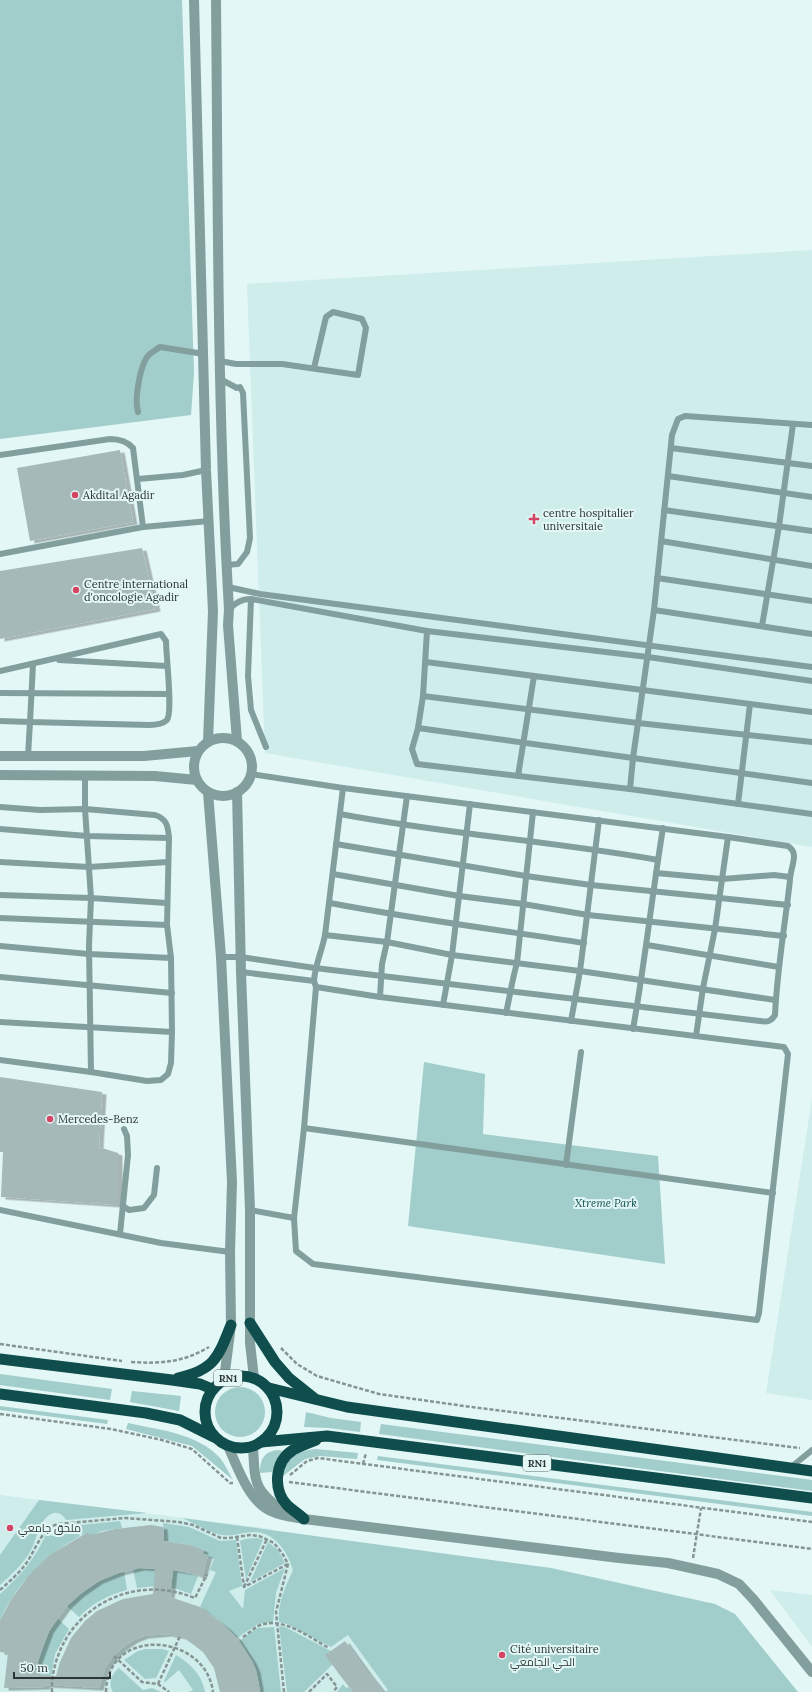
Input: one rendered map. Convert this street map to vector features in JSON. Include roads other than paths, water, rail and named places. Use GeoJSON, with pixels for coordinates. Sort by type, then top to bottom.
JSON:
{"type":"FeatureCollection","features":[{"type":"Feature","properties":{"kind":"highway"},"geometry":{"type":"LineString","coordinates":[[250,1323],[275,1362],[289,1378],[318,1401]]}},
{"type":"Feature","properties":{"kind":"highway"},"geometry":{"type":"LineString","coordinates":[[172,1380],[196,1374],[206,1369],[216,1358],[231,1326]]}},
{"type":"Feature","properties":{"kind":"highway","name":"RN1"},"geometry":{"type":"LineString","coordinates":[[0,1359],[172,1380],[200,1384],[212,1389]]}},
{"type":"Feature","properties":{"kind":"highway","name":"RN1"},"geometry":{"type":"LineString","coordinates":[[214,1437],[204,1418],[204,1408],[207,1398],[212,1389],[224,1379],[239,1375],[254,1378],[269,1388],[347,1407],[812,1471]]}},
{"type":"Feature","properties":{"kind":"highway"},"geometry":{"type":"LineString","coordinates":[[257,1444],[269,1435],[277,1416],[277,1406],[269,1388]]}},
{"type":"Feature","properties":{"kind":"highway","name":"RN1"},"geometry":{"type":"LineString","coordinates":[[0,1394],[180,1420],[214,1437],[228,1446],[236,1448],[257,1444],[327,1436],[812,1498]]}},
{"type":"Feature","properties":{"kind":"highway"},"geometry":{"type":"LineString","coordinates":[[304,1518],[287,1505],[281,1496],[277,1482],[278,1471],[285,1458],[293,1450],[327,1436]]}},
{"type":"Feature","properties":{"kind":"street"},"geometry":{"type":"LineString","coordinates":[[194,0],[206,470],[210,521],[213,612],[208,742]]}},
{"type":"Feature","properties":{"kind":"street"},"geometry":{"type":"LineString","coordinates":[[216,0],[222,469],[229,610],[228,625],[237,741]]}},
{"type":"Feature","properties":{"kind":"street"},"geometry":{"type":"LineString","coordinates":[[206,470],[222,469]]}},
{"type":"Feature","properties":{"kind":"street"},"geometry":{"type":"LineString","coordinates":[[222,738],[237,741],[250,755],[252,766],[251,774],[243,787],[237,792],[223,796],[208,792],[197,780],[193,767],[194,759],[198,751],[208,742],[222,738]]}},
{"type":"Feature","properties":{"kind":"street"},"geometry":{"type":"LineString","coordinates":[[0,756],[144,756],[198,751]]}},
{"type":"Feature","properties":{"kind":"street"},"geometry":{"type":"LineString","coordinates":[[0,775],[173,777],[197,780]]}},
{"type":"Feature","properties":{"kind":"street"},"geometry":{"type":"LineString","coordinates":[[208,792],[221,957],[232,1182],[230,1252],[231,1326],[224,1379]]}},
{"type":"Feature","properties":{"kind":"street"},"geometry":{"type":"LineString","coordinates":[[237,792],[241,972],[250,1210],[250,1344],[254,1378]]}},
{"type":"Feature","properties":{"kind":"street"},"geometry":{"type":"LineString","coordinates":[[257,1444],[255,1475],[258,1488],[265,1497],[290,1516]]}},
{"type":"Feature","properties":{"kind":"street"},"geometry":{"type":"LineString","coordinates":[[228,1446],[245,1482],[256,1500],[264,1508],[272,1512],[304,1518],[619,1558],[668,1562],[718,1574],[739,1584],[754,1600],[812,1672]]}},
{"type":"Feature","properties":{"kind":"lane"},"geometry":{"type":"LineString","coordinates":[[220,361],[236,364],[282,364],[358,375],[366,328],[362,319],[333,312],[326,317],[314,368]]}},
{"type":"Feature","properties":{"kind":"lane"},"geometry":{"type":"LineString","coordinates":[[138,412],[136,405],[138,383],[147,357],[160,347],[204,354]]}},
{"type":"Feature","properties":{"kind":"lane"},"geometry":{"type":"LineString","coordinates":[[220,379],[237,388],[240,388],[243,393],[250,538],[247,552],[238,564],[226,565]]}},
{"type":"Feature","properties":{"kind":"lane"},"geometry":{"type":"LineString","coordinates":[[630,789],[658,578],[672,435],[678,419],[685,416],[812,425]]}},
{"type":"Feature","properties":{"kind":"lane"},"geometry":{"type":"LineString","coordinates":[[762,626],[772,559],[779,526],[793,424]]}},
{"type":"Feature","properties":{"kind":"lane"},"geometry":{"type":"LineString","coordinates":[[0,454],[118,439],[125,441],[133,448],[143,527]]}},
{"type":"Feature","properties":{"kind":"lane"},"geometry":{"type":"LineString","coordinates":[[671,448],[812,466]]}},
{"type":"Feature","properties":{"kind":"lane"},"geometry":{"type":"LineString","coordinates":[[138,479],[183,475],[206,470]]}},
{"type":"Feature","properties":{"kind":"lane"},"geometry":{"type":"LineString","coordinates":[[668,476],[812,497]]}},
{"type":"Feature","properties":{"kind":"lane"},"geometry":{"type":"LineString","coordinates":[[664,510],[812,531]]}},
{"type":"Feature","properties":{"kind":"lane"},"geometry":{"type":"LineString","coordinates":[[0,554],[143,527],[210,521]]}},
{"type":"Feature","properties":{"kind":"lane"},"geometry":{"type":"LineString","coordinates":[[661,541],[812,566]]}},
{"type":"Feature","properties":{"kind":"lane"},"geometry":{"type":"LineString","coordinates":[[658,578],[812,601]]}},
{"type":"Feature","properties":{"kind":"lane"},"geometry":{"type":"LineString","coordinates":[[228,587],[254,593],[812,667]]}},
{"type":"Feature","properties":{"kind":"lane"},"geometry":{"type":"LineString","coordinates":[[229,610],[236,603],[244,599],[251,599],[427,631],[648,657],[812,681]]}},
{"type":"Feature","properties":{"kind":"lane"},"geometry":{"type":"LineString","coordinates":[[251,599],[248,676],[251,710],[266,747]]}},
{"type":"Feature","properties":{"kind":"lane"},"geometry":{"type":"LineString","coordinates":[[297,608],[298,599]]}},
{"type":"Feature","properties":{"kind":"lane"},"geometry":{"type":"LineString","coordinates":[[654,610],[812,634]]}},
{"type":"Feature","properties":{"kind":"lane"},"geometry":{"type":"LineString","coordinates":[[427,631],[426,662],[418,728],[412,749],[417,764],[630,789],[812,814]]}},
{"type":"Feature","properties":{"kind":"lane"},"geometry":{"type":"LineString","coordinates":[[0,671],[161,634],[166,641],[169,694],[168,719],[155,725],[0,721]]}},
{"type":"Feature","properties":{"kind":"lane"},"geometry":{"type":"LineString","coordinates":[[51,660],[167,666]]}},
{"type":"Feature","properties":{"kind":"lane"},"geometry":{"type":"LineString","coordinates":[[426,662],[812,712]]}},
{"type":"Feature","properties":{"kind":"lane"},"geometry":{"type":"LineString","coordinates":[[28,756],[32,664]]}},
{"type":"Feature","properties":{"kind":"lane"},"geometry":{"type":"LineString","coordinates":[[518,776],[534,676]]}},
{"type":"Feature","properties":{"kind":"lane"},"geometry":{"type":"LineString","coordinates":[[0,693],[169,694]]}},
{"type":"Feature","properties":{"kind":"lane"},"geometry":{"type":"LineString","coordinates":[[422,696],[638,723],[812,742]]}},
{"type":"Feature","properties":{"kind":"lane"},"geometry":{"type":"LineString","coordinates":[[738,804],[743,773],[750,704]]}},
{"type":"Feature","properties":{"kind":"lane"},"geometry":{"type":"LineString","coordinates":[[418,728],[812,783]]}},
{"type":"Feature","properties":{"kind":"lane"},"geometry":{"type":"LineString","coordinates":[[221,957],[241,957],[315,968],[767,1022],[772,1020],[775,1015],[778,967],[784,936],[790,877],[794,856],[792,849],[788,846],[663,828],[343,788],[251,774]]}},
{"type":"Feature","properties":{"kind":"lane"},"geometry":{"type":"LineString","coordinates":[[85,775],[85,809],[91,898],[89,922],[91,1072]]}},
{"type":"Feature","properties":{"kind":"lane"},"geometry":{"type":"LineString","coordinates":[[241,972],[315,984],[380,997],[784,1047],[788,1054],[757,1320],[313,1264],[296,1251],[294,1218],[304,1128],[315,984],[315,968],[320,956],[325,935],[330,903],[343,788]]}},
{"type":"Feature","properties":{"kind":"lane"},"geometry":{"type":"LineString","coordinates":[[380,997],[381,976],[407,796]]}},
{"type":"Feature","properties":{"kind":"lane"},"geometry":{"type":"LineString","coordinates":[[443,1005],[452,955],[470,804]]}},
{"type":"Feature","properties":{"kind":"lane"},"geometry":{"type":"LineString","coordinates":[[0,807],[40,810],[85,809],[155,815],[162,818],[167,824],[169,838],[167,925],[171,958],[172,993],[171,1063],[168,1074],[161,1080],[146,1081],[0,1060]]}},
{"type":"Feature","properties":{"kind":"lane"},"geometry":{"type":"LineString","coordinates":[[506,1013],[512,980],[517,963],[533,812]]}},
{"type":"Feature","properties":{"kind":"lane"},"geometry":{"type":"LineString","coordinates":[[340,814],[403,825],[596,849],[658,860]]}},
{"type":"Feature","properties":{"kind":"lane"},"geometry":{"type":"LineString","coordinates":[[571,1021],[588,915],[599,820]]}},
{"type":"Feature","properties":{"kind":"lane"},"geometry":{"type":"LineString","coordinates":[[633,1029],[647,945],[653,891],[663,828]]}},
{"type":"Feature","properties":{"kind":"lane"},"geometry":{"type":"LineString","coordinates":[[0,829],[87,836],[169,838]]}},
{"type":"Feature","properties":{"kind":"lane"},"geometry":{"type":"LineString","coordinates":[[696,1036],[703,988],[715,930],[718,897],[728,837]]}},
{"type":"Feature","properties":{"kind":"lane"},"geometry":{"type":"LineString","coordinates":[[336,844],[463,864],[526,876],[591,885],[788,905]]}},
{"type":"Feature","properties":{"kind":"lane"},"geometry":{"type":"LineString","coordinates":[[0,862],[89,867],[168,862]]}},
{"type":"Feature","properties":{"kind":"lane"},"geometry":{"type":"LineString","coordinates":[[656,873],[722,879],[774,874],[790,877]]}},
{"type":"Feature","properties":{"kind":"lane"},"geometry":{"type":"LineString","coordinates":[[333,874],[459,896],[523,904],[588,915],[715,930],[784,936]]}},
{"type":"Feature","properties":{"kind":"lane"},"geometry":{"type":"LineString","coordinates":[[0,895],[91,898],[168,903]]}},
{"type":"Feature","properties":{"kind":"lane"},"geometry":{"type":"LineString","coordinates":[[330,903],[391,915],[584,943]]}},
{"type":"Feature","properties":{"kind":"lane"},"geometry":{"type":"LineString","coordinates":[[0,918],[167,925]]}},
{"type":"Feature","properties":{"kind":"lane"},"geometry":{"type":"LineString","coordinates":[[325,935],[387,942],[452,955],[703,988],[776,1000]]}},
{"type":"Feature","properties":{"kind":"lane"},"geometry":{"type":"LineString","coordinates":[[647,945],[778,967]]}},
{"type":"Feature","properties":{"kind":"lane"},"geometry":{"type":"LineString","coordinates":[[0,946],[89,954],[171,958]]}},
{"type":"Feature","properties":{"kind":"lane"},"geometry":{"type":"LineString","coordinates":[[0,977],[90,987],[172,993]]}},
{"type":"Feature","properties":{"kind":"lane"},"geometry":{"type":"LineString","coordinates":[[0,1022],[172,1032]]}},
{"type":"Feature","properties":{"kind":"lane"},"geometry":{"type":"LineString","coordinates":[[566,1165],[581,1052]]}},
{"type":"Feature","properties":{"kind":"lane"},"geometry":{"type":"LineString","coordinates":[[304,1128],[773,1193]]}},
{"type":"Feature","properties":{"kind":"lane"},"geometry":{"type":"LineString","coordinates":[[120,1234],[128,1155],[127,1136],[124,1129]]}},
{"type":"Feature","properties":{"kind":"lane"},"geometry":{"type":"LineString","coordinates":[[123,1206],[129,1210],[144,1208],[154,1195],[157,1168]]}},
{"type":"Feature","properties":{"kind":"lane"},"geometry":{"type":"LineString","coordinates":[[0,1210],[161,1243],[230,1252]]}},
{"type":"Feature","properties":{"kind":"lane"},"geometry":{"type":"LineString","coordinates":[[250,1210],[294,1218]]}},
{"type":"Feature","properties":{"kind":"lane"},"geometry":{"type":"LineString","coordinates":[[789,1469],[811,1450]]}},
{"type":"Feature","properties":{"kind":"place","name":"Akdital Agadir"},"geometry":{"type":"Point","coordinates":[75,495]}},
{"type":"Feature","properties":{"kind":"place","name":"centre hospitalier universitaie"},"geometry":{"type":"Point","coordinates":[534,519]}},
{"type":"Feature","properties":{"kind":"place","name":"Centre international d'oncologie Agadir"},"geometry":{"type":"Point","coordinates":[76,590]}},
{"type":"Feature","properties":{"kind":"place","name":"Mercedes-Benz"},"geometry":{"type":"Point","coordinates":[50,1119]}},
{"type":"Feature","properties":{"kind":"place","name":"ملحق جامعي"},"geometry":{"type":"Point","coordinates":[10,1528]}},
{"type":"Feature","properties":{"kind":"place","name":"Cité universitaire الحي الجامعي"},"geometry":{"type":"Point","coordinates":[502,1655]}},
{"type":"Feature","properties":{"kind":"park label","name":"Xtreme Park"},"geometry":{"type":"Point","coordinates":[606,1203]}}]}
